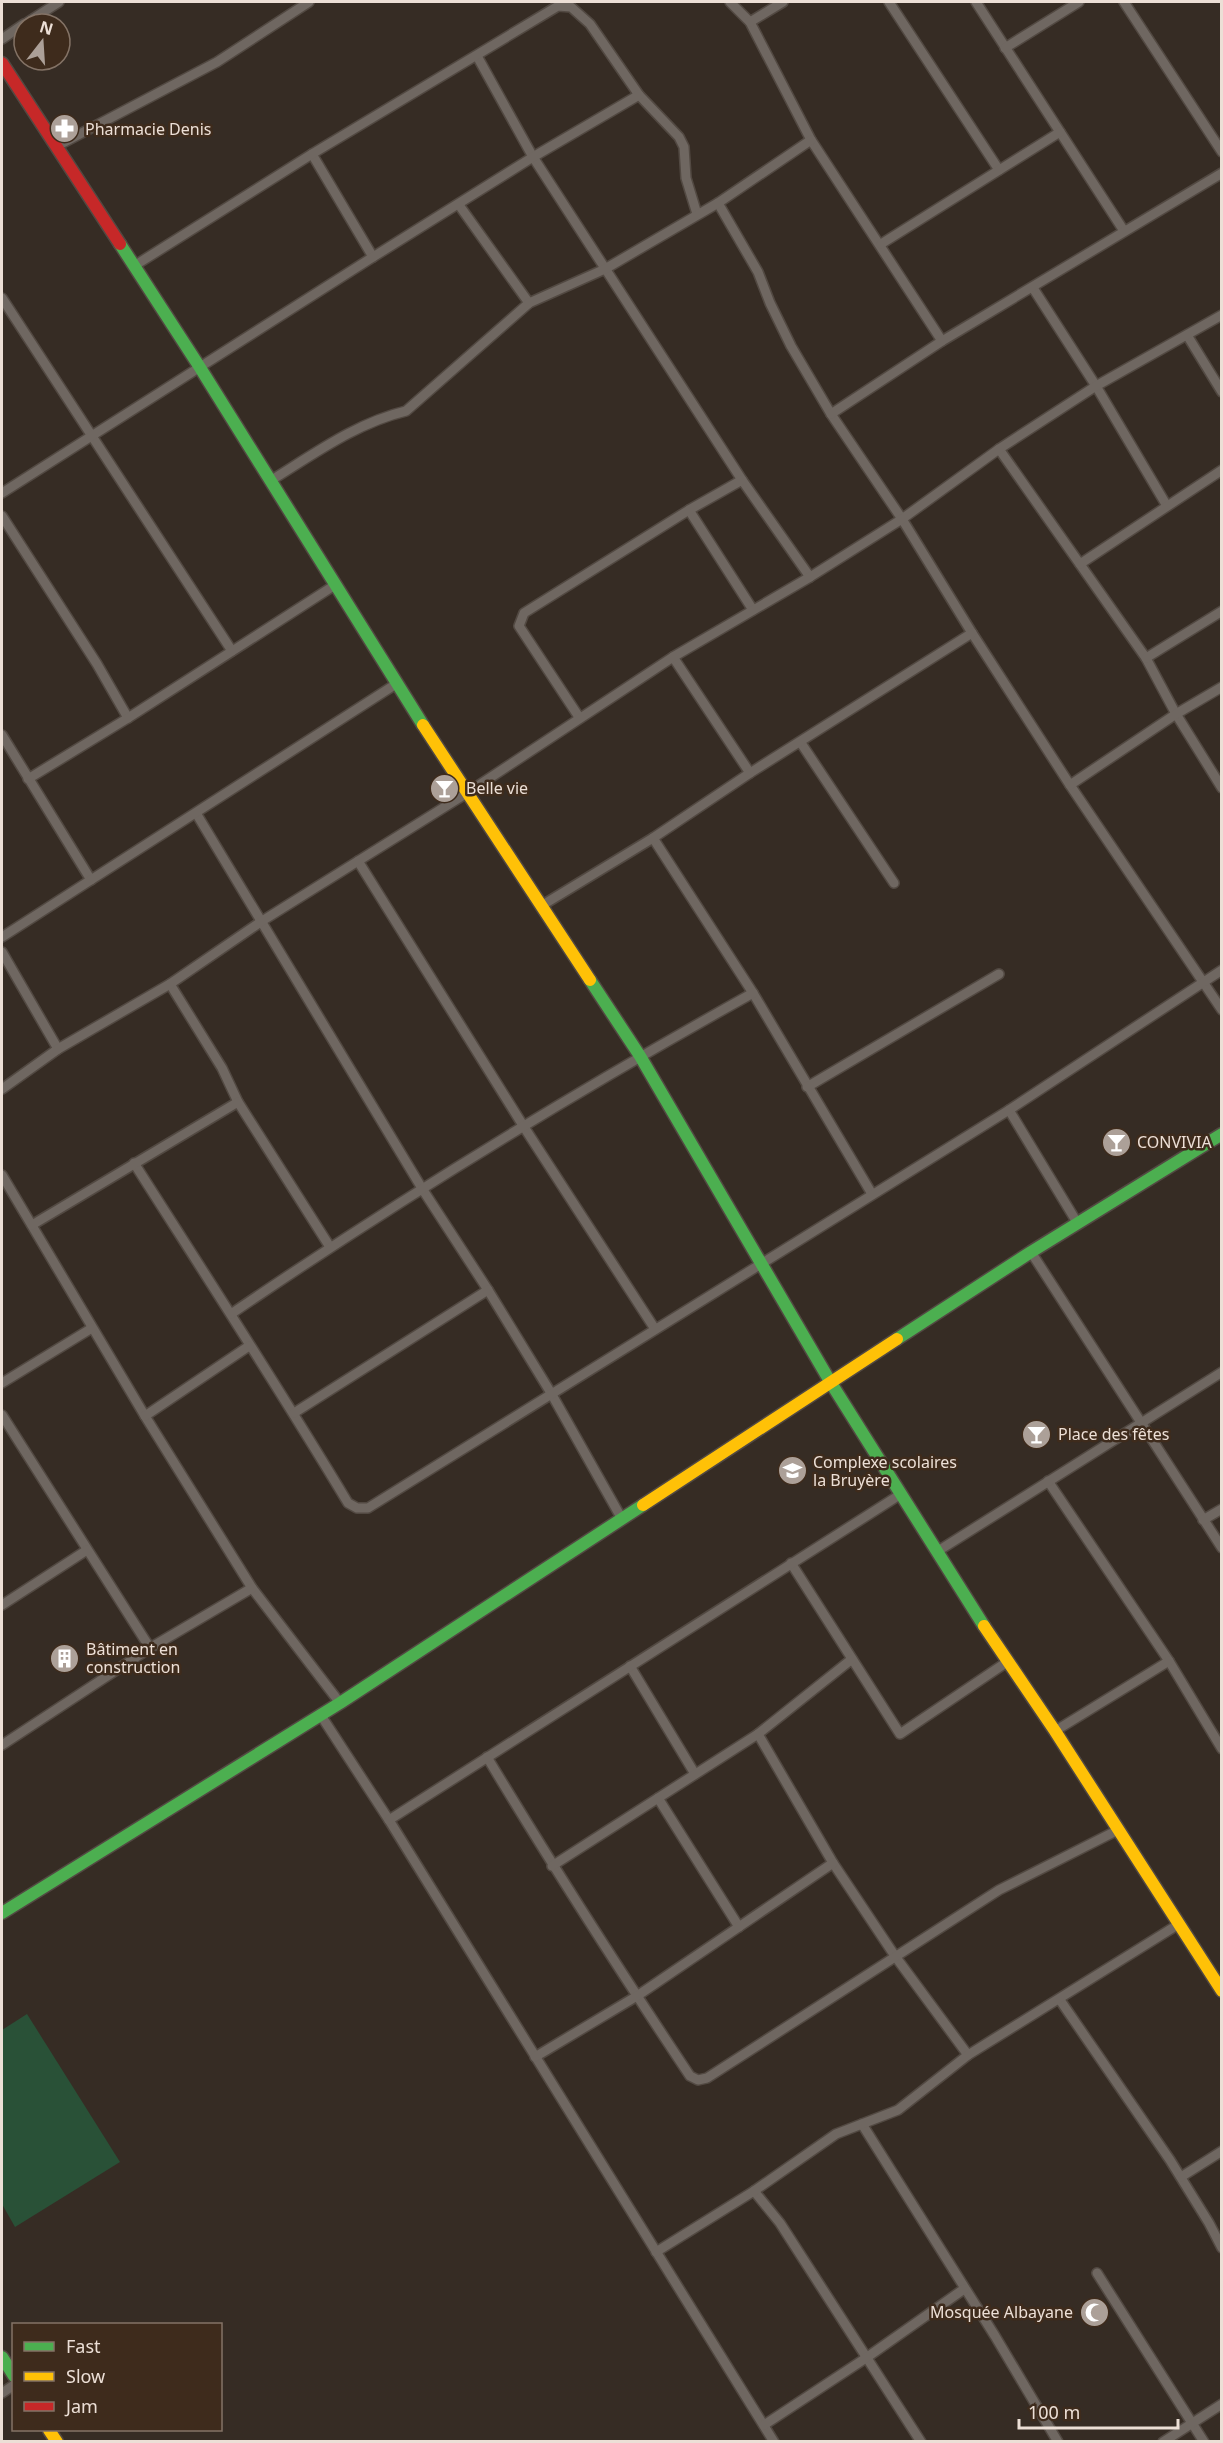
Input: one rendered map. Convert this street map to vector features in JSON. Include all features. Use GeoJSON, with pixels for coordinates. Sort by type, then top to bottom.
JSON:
{"type":"FeatureCollection","features":[{"type":"Feature","properties":{"kind":"street"},"geometry":{"type":"LineString","coordinates":[[43,12],[59,2]]}},
{"type":"Feature","properties":{"kind":"street"},"geometry":{"type":"LineString","coordinates":[[57,146],[217,62],[309,2]]}},
{"type":"Feature","properties":{"kind":"street"},"geometry":{"type":"LineString","coordinates":[[730,2],[750,22],[811,140],[881,244],[942,341]]}},
{"type":"Feature","properties":{"kind":"street"},"geometry":{"type":"LineString","coordinates":[[750,22],[783,2]]}},
{"type":"Feature","properties":{"kind":"street"},"geometry":{"type":"LineString","coordinates":[[889,2],[999,170]]}},
{"type":"Feature","properties":{"kind":"street"},"geometry":{"type":"LineString","coordinates":[[976,2],[1124,231]]}},
{"type":"Feature","properties":{"kind":"street"},"geometry":{"type":"LineString","coordinates":[[1005,48],[1079,2]]}},
{"type":"Feature","properties":{"kind":"street"},"geometry":{"type":"LineString","coordinates":[[1124,2],[1221,152]]}},
{"type":"Feature","properties":{"kind":"street"},"geometry":{"type":"LineString","coordinates":[[134,266],[312,154],[558,6],[564,5],[590,24],[639,95],[673,129],[684,147],[686,178],[697,214]]}},
{"type":"Feature","properties":{"kind":"street"},"geometry":{"type":"LineString","coordinates":[[477,56],[533,157],[742,480],[810,577]]}},
{"type":"Feature","properties":{"kind":"street"},"geometry":{"type":"LineString","coordinates":[[2,63],[199,366],[396,684],[640,1056],[831,1383],[1007,1662],[1055,1731],[1221,1991]]}},
{"type":"Feature","properties":{"kind":"street"},"geometry":{"type":"LineString","coordinates":[[2,493],[199,366],[533,157],[639,95]]}},
{"type":"Feature","properties":{"kind":"street"},"geometry":{"type":"LineString","coordinates":[[881,244],[1060,132]]}},
{"type":"Feature","properties":{"kind":"street"},"geometry":{"type":"LineString","coordinates":[[270,481],[340,438],[380,417],[406,411],[529,303],[605,269],[718,203],[811,140]]}},
{"type":"Feature","properties":{"kind":"street"},"geometry":{"type":"LineString","coordinates":[[312,154],[373,257]]}},
{"type":"Feature","properties":{"kind":"street"},"geometry":{"type":"LineString","coordinates":[[831,414],[942,341],[1221,173]]}},
{"type":"Feature","properties":{"kind":"street"},"geometry":{"type":"LineString","coordinates":[[718,203],[758,272],[791,346],[831,414],[902,519],[1070,785],[1221,1010]]}},
{"type":"Feature","properties":{"kind":"street"},"geometry":{"type":"LineString","coordinates":[[459,205],[529,303]]}},
{"type":"Feature","properties":{"kind":"street"},"geometry":{"type":"LineString","coordinates":[[1032,288],[1096,387],[1167,506]]}},
{"type":"Feature","properties":{"kind":"street"},"geometry":{"type":"LineString","coordinates":[[2,298],[232,651]]}},
{"type":"Feature","properties":{"kind":"street"},"geometry":{"type":"LineString","coordinates":[[2,1089],[58,1050],[170,984],[262,921],[467,793],[673,657],[810,577],[902,519],[999,449],[1096,387],[1221,315]]}},
{"type":"Feature","properties":{"kind":"street"},"geometry":{"type":"LineString","coordinates":[[1188,334],[1221,392]]}},
{"type":"Feature","properties":{"kind":"street"},"geometry":{"type":"LineString","coordinates":[[999,449],[1146,658],[1176,714],[1221,788]]}},
{"type":"Feature","properties":{"kind":"street"},"geometry":{"type":"LineString","coordinates":[[1080,564],[1221,470]]}},
{"type":"Feature","properties":{"kind":"street"},"geometry":{"type":"LineString","coordinates":[[579,717],[519,626],[524,613],[689,510],[742,480]]}},
{"type":"Feature","properties":{"kind":"street"},"geometry":{"type":"LineString","coordinates":[[689,510],[753,610]]}},
{"type":"Feature","properties":{"kind":"street"},"geometry":{"type":"LineString","coordinates":[[2,516],[97,664],[128,718]]}},
{"type":"Feature","properties":{"kind":"street"},"geometry":{"type":"LineString","coordinates":[[28,779],[128,718],[335,585]]}},
{"type":"Feature","properties":{"kind":"street"},"geometry":{"type":"LineString","coordinates":[[1146,658],[1221,611]]}},
{"type":"Feature","properties":{"kind":"street"},"geometry":{"type":"LineString","coordinates":[[541,906],[653,838],[750,773],[801,743],[972,633]]}},
{"type":"Feature","properties":{"kind":"street"},"geometry":{"type":"LineString","coordinates":[[673,657],[750,773]]}},
{"type":"Feature","properties":{"kind":"street"},"geometry":{"type":"LineString","coordinates":[[2,937],[396,684]]}},
{"type":"Feature","properties":{"kind":"street"},"geometry":{"type":"LineString","coordinates":[[1070,785],[1176,714],[1221,687]]}},
{"type":"Feature","properties":{"kind":"street"},"geometry":{"type":"LineString","coordinates":[[2,735],[91,880]]}},
{"type":"Feature","properties":{"kind":"street"},"geometry":{"type":"LineString","coordinates":[[801,743],[894,883]]}},
{"type":"Feature","properties":{"kind":"street"},"geometry":{"type":"LineString","coordinates":[[196,813],[423,1190],[551,1393],[622,1519]]}},
{"type":"Feature","properties":{"kind":"street"},"geometry":{"type":"LineString","coordinates":[[653,838],[753,993],[807,1088],[872,1194]]}},
{"type":"Feature","properties":{"kind":"street"},"geometry":{"type":"LineString","coordinates":[[358,861],[524,1127],[655,1329]]}},
{"type":"Feature","properties":{"kind":"street"},"geometry":{"type":"LineString","coordinates":[[2,952],[58,1050]]}},
{"type":"Feature","properties":{"kind":"street"},"geometry":{"type":"LineString","coordinates":[[134,1163],[294,1413],[348,1503],[357,1508],[368,1508],[1009,1110],[1221,970]]}},
{"type":"Feature","properties":{"kind":"street"},"geometry":{"type":"LineString","coordinates":[[807,1088],[999,974]]}},
{"type":"Feature","properties":{"kind":"street"},"geometry":{"type":"LineString","coordinates":[[170,984],[222,1068],[238,1102],[330,1247]]}},
{"type":"Feature","properties":{"kind":"street"},"geometry":{"type":"LineString","coordinates":[[231,1314],[330,1247],[524,1127],[640,1056],[753,993]]}},
{"type":"Feature","properties":{"kind":"street"},"geometry":{"type":"LineString","coordinates":[[32,1225],[238,1102]]}},
{"type":"Feature","properties":{"kind":"street"},"geometry":{"type":"LineString","coordinates":[[1009,1110],[1078,1224]]}},
{"type":"Feature","properties":{"kind":"street"},"geometry":{"type":"LineString","coordinates":[[2,1913],[340,1703],[1031,1252],[1221,1134]]}},
{"type":"Feature","properties":{"kind":"street"},"geometry":{"type":"LineString","coordinates":[[2,1175],[145,1416],[252,1588],[340,1703]]}},
{"type":"Feature","properties":{"kind":"street"},"geometry":{"type":"LineString","coordinates":[[1031,1252],[1221,1548]]}},
{"type":"Feature","properties":{"kind":"street"},"geometry":{"type":"LineString","coordinates":[[294,1413],[488,1290]]}},
{"type":"Feature","properties":{"kind":"street"},"geometry":{"type":"LineString","coordinates":[[2,1383],[92,1328]]}},
{"type":"Feature","properties":{"kind":"street"},"geometry":{"type":"LineString","coordinates":[[145,1416],[249,1346]]}},
{"type":"Feature","properties":{"kind":"street"},"geometry":{"type":"LineString","coordinates":[[938,1551],[1221,1372]]}},
{"type":"Feature","properties":{"kind":"street"},"geometry":{"type":"LineString","coordinates":[[2,1415],[150,1648]]}},
{"type":"Feature","properties":{"kind":"street"},"geometry":{"type":"LineString","coordinates":[[1048,1481],[1169,1661],[1221,1749]]}},
{"type":"Feature","properties":{"kind":"street"},"geometry":{"type":"LineString","coordinates":[[389,1820],[901,1494]]}},
{"type":"Feature","properties":{"kind":"street"},"geometry":{"type":"LineString","coordinates":[[1203,1520],[1221,1509]]}},
{"type":"Feature","properties":{"kind":"street"},"geometry":{"type":"LineString","coordinates":[[2,1605],[87,1550]]}},
{"type":"Feature","properties":{"kind":"street"},"geometry":{"type":"LineString","coordinates":[[791,1563],[900,1734],[1007,1662]]}},
{"type":"Feature","properties":{"kind":"street"},"geometry":{"type":"LineString","coordinates":[[2,1746],[150,1648],[252,1588]]}},
{"type":"Feature","properties":{"kind":"street"},"geometry":{"type":"LineString","coordinates":[[552,1866],[758,1734],[852,1659]]}},
{"type":"Feature","properties":{"kind":"street"},"geometry":{"type":"LineString","coordinates":[[1055,1731],[1169,1661]]}},
{"type":"Feature","properties":{"kind":"street"},"geometry":{"type":"LineString","coordinates":[[630,1666],[695,1774]]}},
{"type":"Feature","properties":{"kind":"street"},"geometry":{"type":"LineString","coordinates":[[320,1714],[389,1820],[774,2442]]}},
{"type":"Feature","properties":{"kind":"street"},"geometry":{"type":"LineString","coordinates":[[758,1734],[833,1863],[895,1956],[968,2055]]}},
{"type":"Feature","properties":{"kind":"street"},"geometry":{"type":"LineString","coordinates":[[488,1757],[552,1866],[690,2076],[698,2080],[706,2078],[999,1890],[1119,1830]]}},
{"type":"Feature","properties":{"kind":"street"},"geometry":{"type":"LineString","coordinates":[[658,1798],[739,1927]]}},
{"type":"Feature","properties":{"kind":"street"},"geometry":{"type":"LineString","coordinates":[[535,2057],[637,1996],[833,1863]]}},
{"type":"Feature","properties":{"kind":"street"},"geometry":{"type":"LineString","coordinates":[[656,2252],[754,2191],[836,2134],[898,2110],[968,2055],[1179,1924]]}},
{"type":"Feature","properties":{"kind":"street"},"geometry":{"type":"LineString","coordinates":[[1060,2000],[1181,2177],[1209,2223],[1221,2248]]}},
{"type":"Feature","properties":{"kind":"street"},"geometry":{"type":"LineString","coordinates":[[862,2124],[1058,2442]]}},
{"type":"Feature","properties":{"kind":"street"},"geometry":{"type":"LineString","coordinates":[[1181,2177],[1221,2151]]}},
{"type":"Feature","properties":{"kind":"street"},"geometry":{"type":"LineString","coordinates":[[754,2191],[780,2223],[921,2442]]}},
{"type":"Feature","properties":{"kind":"street"},"geometry":{"type":"LineString","coordinates":[[1097,2273],[1204,2442]]}},
{"type":"Feature","properties":{"kind":"street"},"geometry":{"type":"LineString","coordinates":[[764,2425],[866,2358],[964,2289]]}},
{"type":"Feature","properties":{"kind":"street"},"geometry":{"type":"LineString","coordinates":[[2,2357],[12,2373]]}},
{"type":"Feature","properties":{"kind":"street"},"geometry":{"type":"LineString","coordinates":[[1163,2442],[1221,2404]]}},
{"type":"Feature","properties":{"kind":"green space"},"geometry":{"type":"Polygon","coordinates":[[[27,2014],[120,2162],[15,2227],[2,2204],[2,2030],[27,2014]]]}},
{"type":"Feature","properties":{"kind":"traffic: fast"},"geometry":{"type":"LineString","coordinates":[[120,244],[199,366],[423,725]]}},
{"type":"Feature","properties":{"kind":"traffic: fast"},"geometry":{"type":"LineString","coordinates":[[590,980],[640,1056],[831,1383],[984,1626]]}},
{"type":"Feature","properties":{"kind":"traffic: fast"},"geometry":{"type":"LineString","coordinates":[[897,1339],[1031,1252],[1222,1134]]}},
{"type":"Feature","properties":{"kind":"traffic: fast"},"geometry":{"type":"LineString","coordinates":[[2,1913],[340,1703],[643,1505]]}},
{"type":"Feature","properties":{"kind":"traffic: fast"},"geometry":{"type":"LineString","coordinates":[[2,2357],[12,2373]]}},
{"type":"Feature","properties":{"kind":"traffic: slow"},"geometry":{"type":"LineString","coordinates":[[423,725],[590,980]]}},
{"type":"Feature","properties":{"kind":"traffic: slow"},"geometry":{"type":"LineString","coordinates":[[643,1505],[897,1339]]}},
{"type":"Feature","properties":{"kind":"traffic: slow"},"geometry":{"type":"LineString","coordinates":[[984,1626],[1055,1731],[1222,1991]]}},
{"type":"Feature","properties":{"kind":"traffic: slow"},"geometry":{"type":"LineString","coordinates":[[50,2431],[57,2442]]}},
{"type":"Feature","properties":{"kind":"traffic: jam"},"geometry":{"type":"LineString","coordinates":[[2,63],[120,244]]}},
{"type":"Feature","properties":{"kind":"place","name":"Pharmacie Denis"},"geometry":{"type":"Point","coordinates":[64,129]}},
{"type":"Feature","properties":{"kind":"place","name":"Belle vie"},"geometry":{"type":"Point","coordinates":[445,788]}},
{"type":"Feature","properties":{"kind":"place","name":"CONVIVIA"},"geometry":{"type":"Point","coordinates":[1116,1142]}},
{"type":"Feature","properties":{"kind":"place","name":"Place des fêtes"},"geometry":{"type":"Point","coordinates":[1037,1434]}},
{"type":"Feature","properties":{"kind":"place","name":"Complexe scolaires la Bruyère"},"geometry":{"type":"Point","coordinates":[792,1471]}},
{"type":"Feature","properties":{"kind":"place","name":"Bâtiment en construction"},"geometry":{"type":"Point","coordinates":[65,1658]}},
{"type":"Feature","properties":{"kind":"place","name":"Mosquée Albayane"},"geometry":{"type":"Point","coordinates":[1094,2312]}}]}
